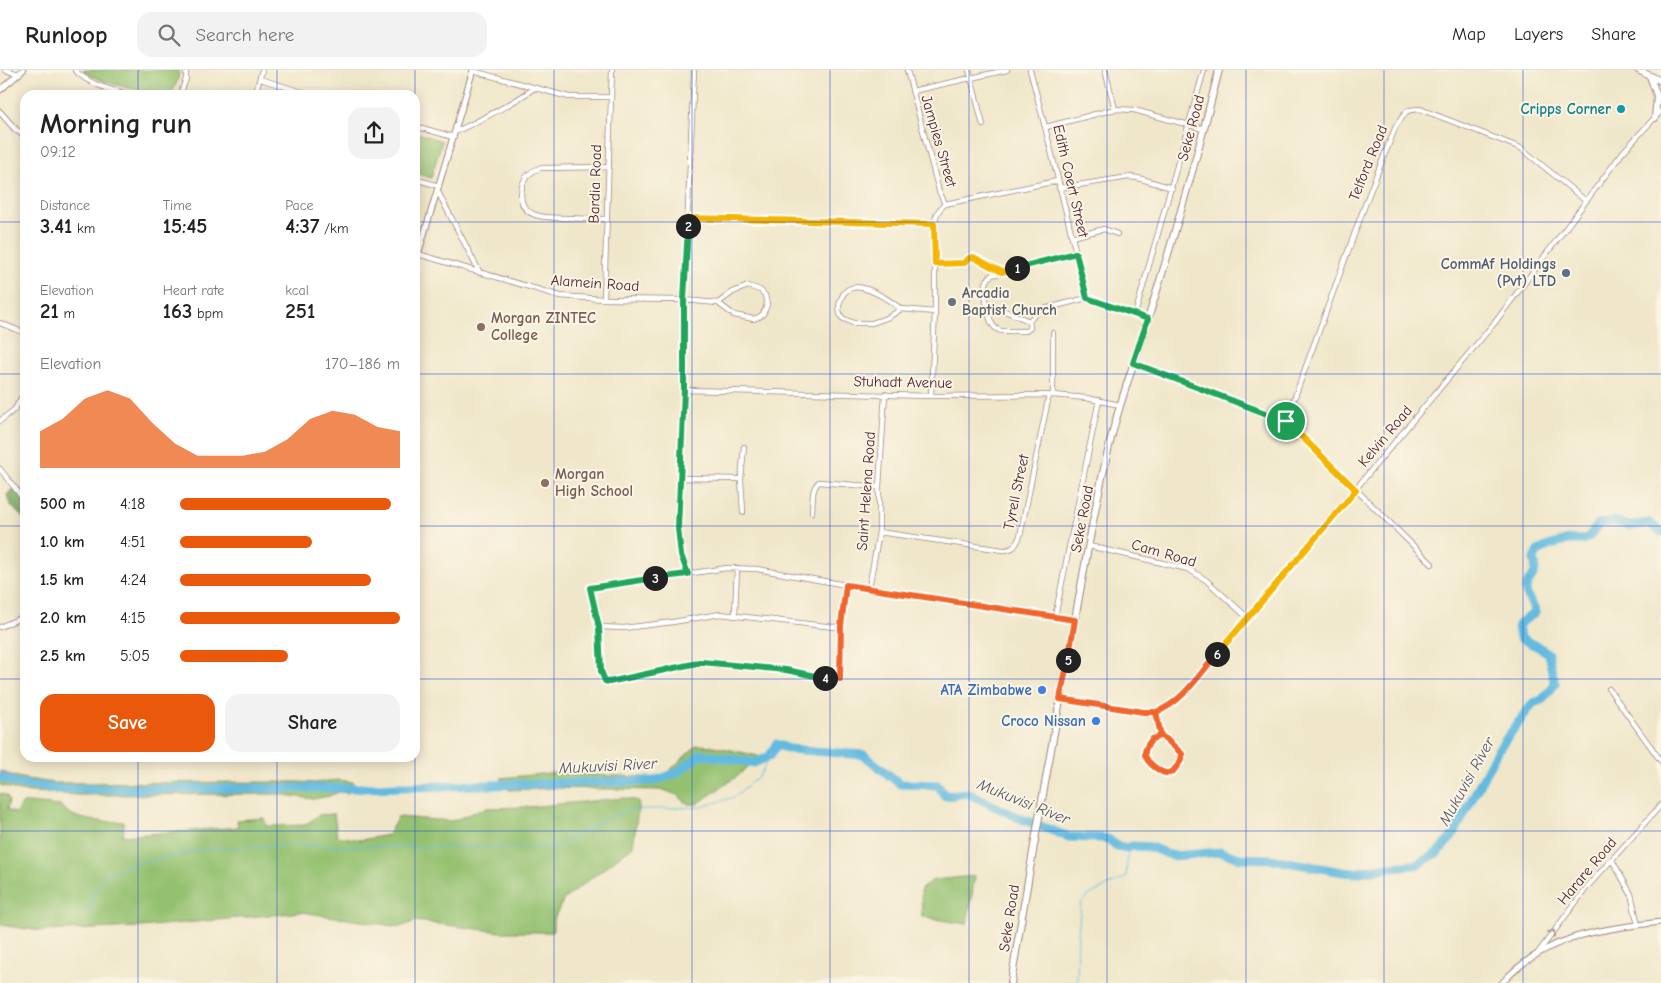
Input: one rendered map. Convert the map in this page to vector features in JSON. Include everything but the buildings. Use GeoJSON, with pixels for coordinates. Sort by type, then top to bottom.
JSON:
{"type":"FeatureCollection","features":[{"type":"Feature","properties":{"kind":"main road","name":"Seke Road"},"geometry":{"type":"LineString","coordinates":[[1011,983],[1060,699],[1101,485],[1120,404],[1148,319],[1204,129],[1219,70]]}},
{"type":"Feature","properties":{"kind":"main road"},"geometry":{"type":"LineString","coordinates":[[1638,70],[1661,81]]}},
{"type":"Feature","properties":{"kind":"main road"},"geometry":{"type":"LineString","coordinates":[[1650,76],[1657,96],[1655,118]]}},
{"type":"Feature","properties":{"kind":"street"},"geometry":{"type":"LineString","coordinates":[[5,70],[21,72]]}},
{"type":"Feature","properties":{"kind":"street"},"geometry":{"type":"LineString","coordinates":[[75,70],[91,83],[114,90]]}},
{"type":"Feature","properties":{"kind":"street"},"geometry":{"type":"LineString","coordinates":[[182,90],[186,79],[186,70]]}},
{"type":"Feature","properties":{"kind":"street"},"geometry":{"type":"LineString","coordinates":[[257,90],[262,70]]}},
{"type":"Feature","properties":{"kind":"street"},"geometry":{"type":"LineString","coordinates":[[420,242],[438,188],[472,70],[534,89],[569,97],[610,97]]}},
{"type":"Feature","properties":{"kind":"street","name":"Bardia Road"},"geometry":{"type":"LineString","coordinates":[[604,299],[612,70]]}},
{"type":"Feature","properties":{"kind":"street"},"geometry":{"type":"LineString","coordinates":[[688,574],[681,555],[678,528],[684,390],[684,300],[694,70]]}},
{"type":"Feature","properties":{"kind":"street","name":"Jampies Street"},"geometry":{"type":"LineString","coordinates":[[907,70],[939,191],[945,204],[939,209],[934,224]]}},
{"type":"Feature","properties":{"kind":"street"},"geometry":{"type":"LineString","coordinates":[[969,70],[983,125]]}},
{"type":"Feature","properties":{"kind":"street"},"geometry":{"type":"LineString","coordinates":[[912,91],[1006,70]]}},
{"type":"Feature","properties":{"kind":"street","name":"Edith Coert Street"},"geometry":{"type":"LineString","coordinates":[[1030,70],[1046,127],[1057,181],[1087,298]]}},
{"type":"Feature","properties":{"kind":"street"},"geometry":{"type":"LineString","coordinates":[[1105,70],[1115,109]]}},
{"type":"Feature","properties":{"kind":"street"},"geometry":{"type":"LineString","coordinates":[[1135,315],[1204,70]]}},
{"type":"Feature","properties":{"kind":"street"},"geometry":{"type":"LineString","coordinates":[[0,90],[21,72]]}},
{"type":"Feature","properties":{"kind":"street"},"geometry":{"type":"LineString","coordinates":[[260,80],[295,90]]}},
{"type":"Feature","properties":{"kind":"street"},"geometry":{"type":"LineString","coordinates":[[420,127],[454,135],[515,102],[534,89]]}},
{"type":"Feature","properties":{"kind":"street"},"geometry":{"type":"LineString","coordinates":[[1046,127],[1115,109],[1134,110],[1204,129]]}},
{"type":"Feature","properties":{"kind":"street","name":"Telford Road"},"geometry":{"type":"LineString","coordinates":[[1286,421],[1369,194],[1396,126],[1406,112],[1420,109],[1521,148],[1586,201]]}},
{"type":"Feature","properties":{"kind":"street","name":"Kelvin Road"},"geometry":{"type":"LineString","coordinates":[[1156,712],[1165,709],[1185,693],[1247,617],[1356,490],[1496,321],[1623,152],[1661,111]]}},
{"type":"Feature","properties":{"kind":"street"},"geometry":{"type":"LineString","coordinates":[[0,112],[20,132]]}},
{"type":"Feature","properties":{"kind":"street"},"geometry":{"type":"LineString","coordinates":[[606,219],[538,216],[530,213],[525,208],[521,198],[522,185],[531,171],[540,168],[608,167]]}},
{"type":"Feature","properties":{"kind":"street"},"geometry":{"type":"LineString","coordinates":[[1059,188],[1133,177],[1172,188]]}},
{"type":"Feature","properties":{"kind":"street"},"geometry":{"type":"LineString","coordinates":[[420,181],[438,188],[480,273]]}},
{"type":"Feature","properties":{"kind":"street"},"geometry":{"type":"LineString","coordinates":[[945,204],[1057,181]]}},
{"type":"Feature","properties":{"kind":"street"},"geometry":{"type":"LineString","coordinates":[[688,218],[934,224],[935,312],[930,396]]}},
{"type":"Feature","properties":{"kind":"street"},"geometry":{"type":"LineString","coordinates":[[1072,237],[1104,229],[1117,234]]}},
{"type":"Feature","properties":{"kind":"street"},"geometry":{"type":"LineString","coordinates":[[1029,321],[1030,328],[1026,331],[1001,331],[994,328],[988,311],[986,280],[992,275],[1002,272],[1076,253]]}},
{"type":"Feature","properties":{"kind":"street","name":"Alamein Road"},"geometry":{"type":"LineString","coordinates":[[420,255],[551,295],[718,303],[734,315],[754,319],[763,314],[767,305],[765,295],[760,290],[748,286],[734,292],[718,303]]}},
{"type":"Feature","properties":{"kind":"street"},"geometry":{"type":"LineString","coordinates":[[935,264],[964,263],[973,257],[1002,272]]}},
{"type":"Feature","properties":{"kind":"street"},"geometry":{"type":"LineString","coordinates":[[901,309],[889,317],[872,323],[846,321],[838,310],[842,296],[848,289],[852,288],[868,289],[889,299],[901,309],[935,312]]}},
{"type":"Feature","properties":{"kind":"street"},"geometry":{"type":"LineString","coordinates":[[1029,321],[1040,310],[1087,298],[1148,319]]}},
{"type":"Feature","properties":{"kind":"street"},"geometry":{"type":"LineString","coordinates":[[988,311],[1005,311],[1029,321]]}},
{"type":"Feature","properties":{"kind":"street"},"geometry":{"type":"LineString","coordinates":[[0,323],[20,331]]}},
{"type":"Feature","properties":{"kind":"street"},"geometry":{"type":"LineString","coordinates":[[1051,395],[1053,333]]}},
{"type":"Feature","properties":{"kind":"street"},"geometry":{"type":"LineString","coordinates":[[1133,363],[1286,421],[1432,564]]}},
{"type":"Feature","properties":{"kind":"street","name":"Stuhadt Avenue"},"geometry":{"type":"LineString","coordinates":[[684,390],[930,396],[1051,395],[1120,404]]}},
{"type":"Feature","properties":{"kind":"street","name":"Saint Helena Road"},"geometry":{"type":"LineString","coordinates":[[869,588],[879,532],[879,487],[885,394]]}},
{"type":"Feature","properties":{"kind":"street","name":"Tyrell Street"},"geometry":{"type":"LineString","coordinates":[[879,532],[1003,550],[1012,549],[1020,536],[1051,395]]}},
{"type":"Feature","properties":{"kind":"street"},"geometry":{"type":"LineString","coordinates":[[0,421],[15,409],[20,400]]}},
{"type":"Feature","properties":{"kind":"street"},"geometry":{"type":"LineString","coordinates":[[1055,617],[1099,400]]}},
{"type":"Feature","properties":{"kind":"street"},"geometry":{"type":"LineString","coordinates":[[743,512],[741,479],[744,447]]}},
{"type":"Feature","properties":{"kind":"street"},"geometry":{"type":"LineString","coordinates":[[0,469],[20,495]]}},
{"type":"Feature","properties":{"kind":"street"},"geometry":{"type":"LineString","coordinates":[[680,478],[741,479]]}},
{"type":"Feature","properties":{"kind":"street"},"geometry":{"type":"LineString","coordinates":[[812,512],[814,489],[817,483],[879,487]]}},
{"type":"Feature","properties":{"kind":"street","name":"Cam Road"},"geometry":{"type":"LineString","coordinates":[[1089,546],[1188,569],[1206,580],[1247,617]]}},
{"type":"Feature","properties":{"kind":"street"},"geometry":{"type":"LineString","coordinates":[[846,585],[841,626],[840,679],[786,670],[702,662],[609,682],[604,679],[601,671],[599,627],[590,588],[727,568],[757,569],[846,585],[1075,620]]}},
{"type":"Feature","properties":{"kind":"street"},"geometry":{"type":"LineString","coordinates":[[735,614],[737,568]]}},
{"type":"Feature","properties":{"kind":"street"},"geometry":{"type":"LineString","coordinates":[[599,627],[624,628],[720,614],[735,614],[834,627],[841,626]]}},
{"type":"Feature","properties":{"kind":"street"},"geometry":{"type":"LineString","coordinates":[[0,627],[20,618]]}},
{"type":"Feature","properties":{"kind":"street"},"geometry":{"type":"LineString","coordinates":[[1608,689],[1661,760]]}},
{"type":"Feature","properties":{"kind":"street"},"geometry":{"type":"LineString","coordinates":[[1060,699],[1144,712],[1156,712],[1161,736],[1182,754],[1182,760],[1170,773],[1163,772],[1147,760],[1144,751],[1152,739],[1161,736]]}},
{"type":"Feature","properties":{"kind":"street","name":"Harare Road"},"geometry":{"type":"LineString","coordinates":[[1536,955],[1588,886],[1661,805]]}},
{"type":"Feature","properties":{"kind":"street"},"geometry":{"type":"LineString","coordinates":[[1612,860],[1631,894],[1638,925]]}},
{"type":"Feature","properties":{"kind":"street"},"geometry":{"type":"LineString","coordinates":[[1502,983],[1536,955],[1572,937],[1607,929],[1661,922]]}},
{"type":"Feature","properties":{"kind":"green space"},"geometry":{"type":"Polygon","coordinates":[[[82,70],[179,70],[172,90],[137,90],[110,83],[82,70]]]}},
{"type":"Feature","properties":{"kind":"green space"},"geometry":{"type":"Polygon","coordinates":[[[420,134],[442,141],[431,178],[420,175],[420,134]]]}},
{"type":"Feature","properties":{"kind":"green space"},"geometry":{"type":"Polygon","coordinates":[[[12,489],[20,490],[20,515],[10,505],[7,495],[12,489]]]}},
{"type":"Feature","properties":{"kind":"green space"},"geometry":{"type":"Polygon","coordinates":[[[697,745],[713,746],[758,756],[739,775],[697,804],[688,804],[677,795],[664,790],[554,788],[509,790],[501,778],[551,773],[662,778],[697,745]]]}},
{"type":"Feature","properties":{"kind":"green space"},"geometry":{"type":"Polygon","coordinates":[[[0,771],[20,778],[54,783],[315,783],[338,780],[353,782],[348,793],[339,792],[313,799],[278,794],[78,795],[20,791],[0,785],[0,771]]]}},
{"type":"Feature","properties":{"kind":"green space"},"geometry":{"type":"Polygon","coordinates":[[[0,793],[7,796],[9,800],[7,810],[16,813],[23,803],[61,806],[74,816],[90,820],[124,822],[123,836],[238,827],[237,820],[264,818],[266,826],[305,825],[319,815],[334,814],[337,836],[361,840],[388,835],[398,817],[452,821],[486,808],[528,807],[624,798],[639,801],[633,846],[564,899],[553,920],[553,932],[500,932],[416,921],[400,927],[302,912],[141,927],[42,931],[0,925],[0,793]]]}},
{"type":"Feature","properties":{"kind":"green space"},"geometry":{"type":"Polygon","coordinates":[[[975,876],[967,924],[922,917],[921,889],[933,880],[975,876]]]}},
{"type":"Feature","properties":{"kind":"waterway","name":"Mukuvisi River"},"geometry":{"type":"LineString","coordinates":[[0,777],[19,784],[60,789],[363,788],[654,781],[677,773],[701,754],[754,763],[770,756],[776,744],[789,749],[864,755],[900,784],[938,785],[945,796],[967,793],[1017,817],[1069,837],[1108,839],[1117,846],[1128,848],[1132,846],[1150,847],[1173,856],[1221,852],[1240,858],[1270,859],[1354,873],[1416,865],[1437,853],[1451,838],[1497,751],[1533,703],[1542,700],[1555,684],[1548,654],[1520,638],[1518,625],[1535,612],[1526,589],[1535,570],[1534,559],[1538,551],[1569,540],[1582,540],[1589,537],[1599,524],[1614,521],[1630,526],[1649,523],[1661,532]]}},
{"type":"Feature","properties":{"kind":"waterway"},"geometry":{"type":"LineString","coordinates":[[89,917],[94,895],[105,874],[129,865],[208,849],[290,845],[558,847],[600,822],[629,810],[702,807],[734,797],[760,775],[770,756]]}},
{"type":"Feature","properties":{"kind":"waterway"},"geometry":{"type":"LineString","coordinates":[[1077,983],[1081,903],[1091,894],[1126,877],[1128,848]]}},
{"type":"Feature","properties":{"kind":"place","name":"Cripps Corner"},"geometry":{"type":"Point","coordinates":[1621,109]}},
{"type":"Feature","properties":{"kind":"place","name":"CommAf Holdings (Pvt) LTD"},"geometry":{"type":"Point","coordinates":[1566,273]}},
{"type":"Feature","properties":{"kind":"place","name":"Arcadia Baptist Church"},"geometry":{"type":"Point","coordinates":[952,302]}},
{"type":"Feature","properties":{"kind":"place","name":"Morgan ZINTEC College"},"geometry":{"type":"Point","coordinates":[481,327]}},
{"type":"Feature","properties":{"kind":"place","name":"Morgan High School"},"geometry":{"type":"Point","coordinates":[545,483]}},
{"type":"Feature","properties":{"kind":"place","name":"ATA Zimbabwe"},"geometry":{"type":"Point","coordinates":[1042,690]}},
{"type":"Feature","properties":{"kind":"place","name":"Croco Nissan"},"geometry":{"type":"Point","coordinates":[1096,721]}},
{"type":"Feature","properties":{"kind":"route"},"geometry":{"type":"LineString","coordinates":[[1286,421],[1133,363],[1148,319],[1087,298],[1076,253],[1002,272],[973,257],[964,263],[935,264],[934,224],[688,218],[684,300],[684,390],[678,506],[681,555],[688,574],[590,588],[599,627],[601,671],[605,681],[609,682],[702,662],[786,670],[840,679],[841,626],[846,585],[1075,620],[1060,699],[1144,712],[1156,712],[1161,736],[1152,739],[1144,751],[1147,760],[1163,772],[1170,773],[1182,760],[1182,754],[1161,736],[1158,725],[1156,712],[1165,709],[1185,693],[1247,617],[1356,490],[1286,421]]}}]}
